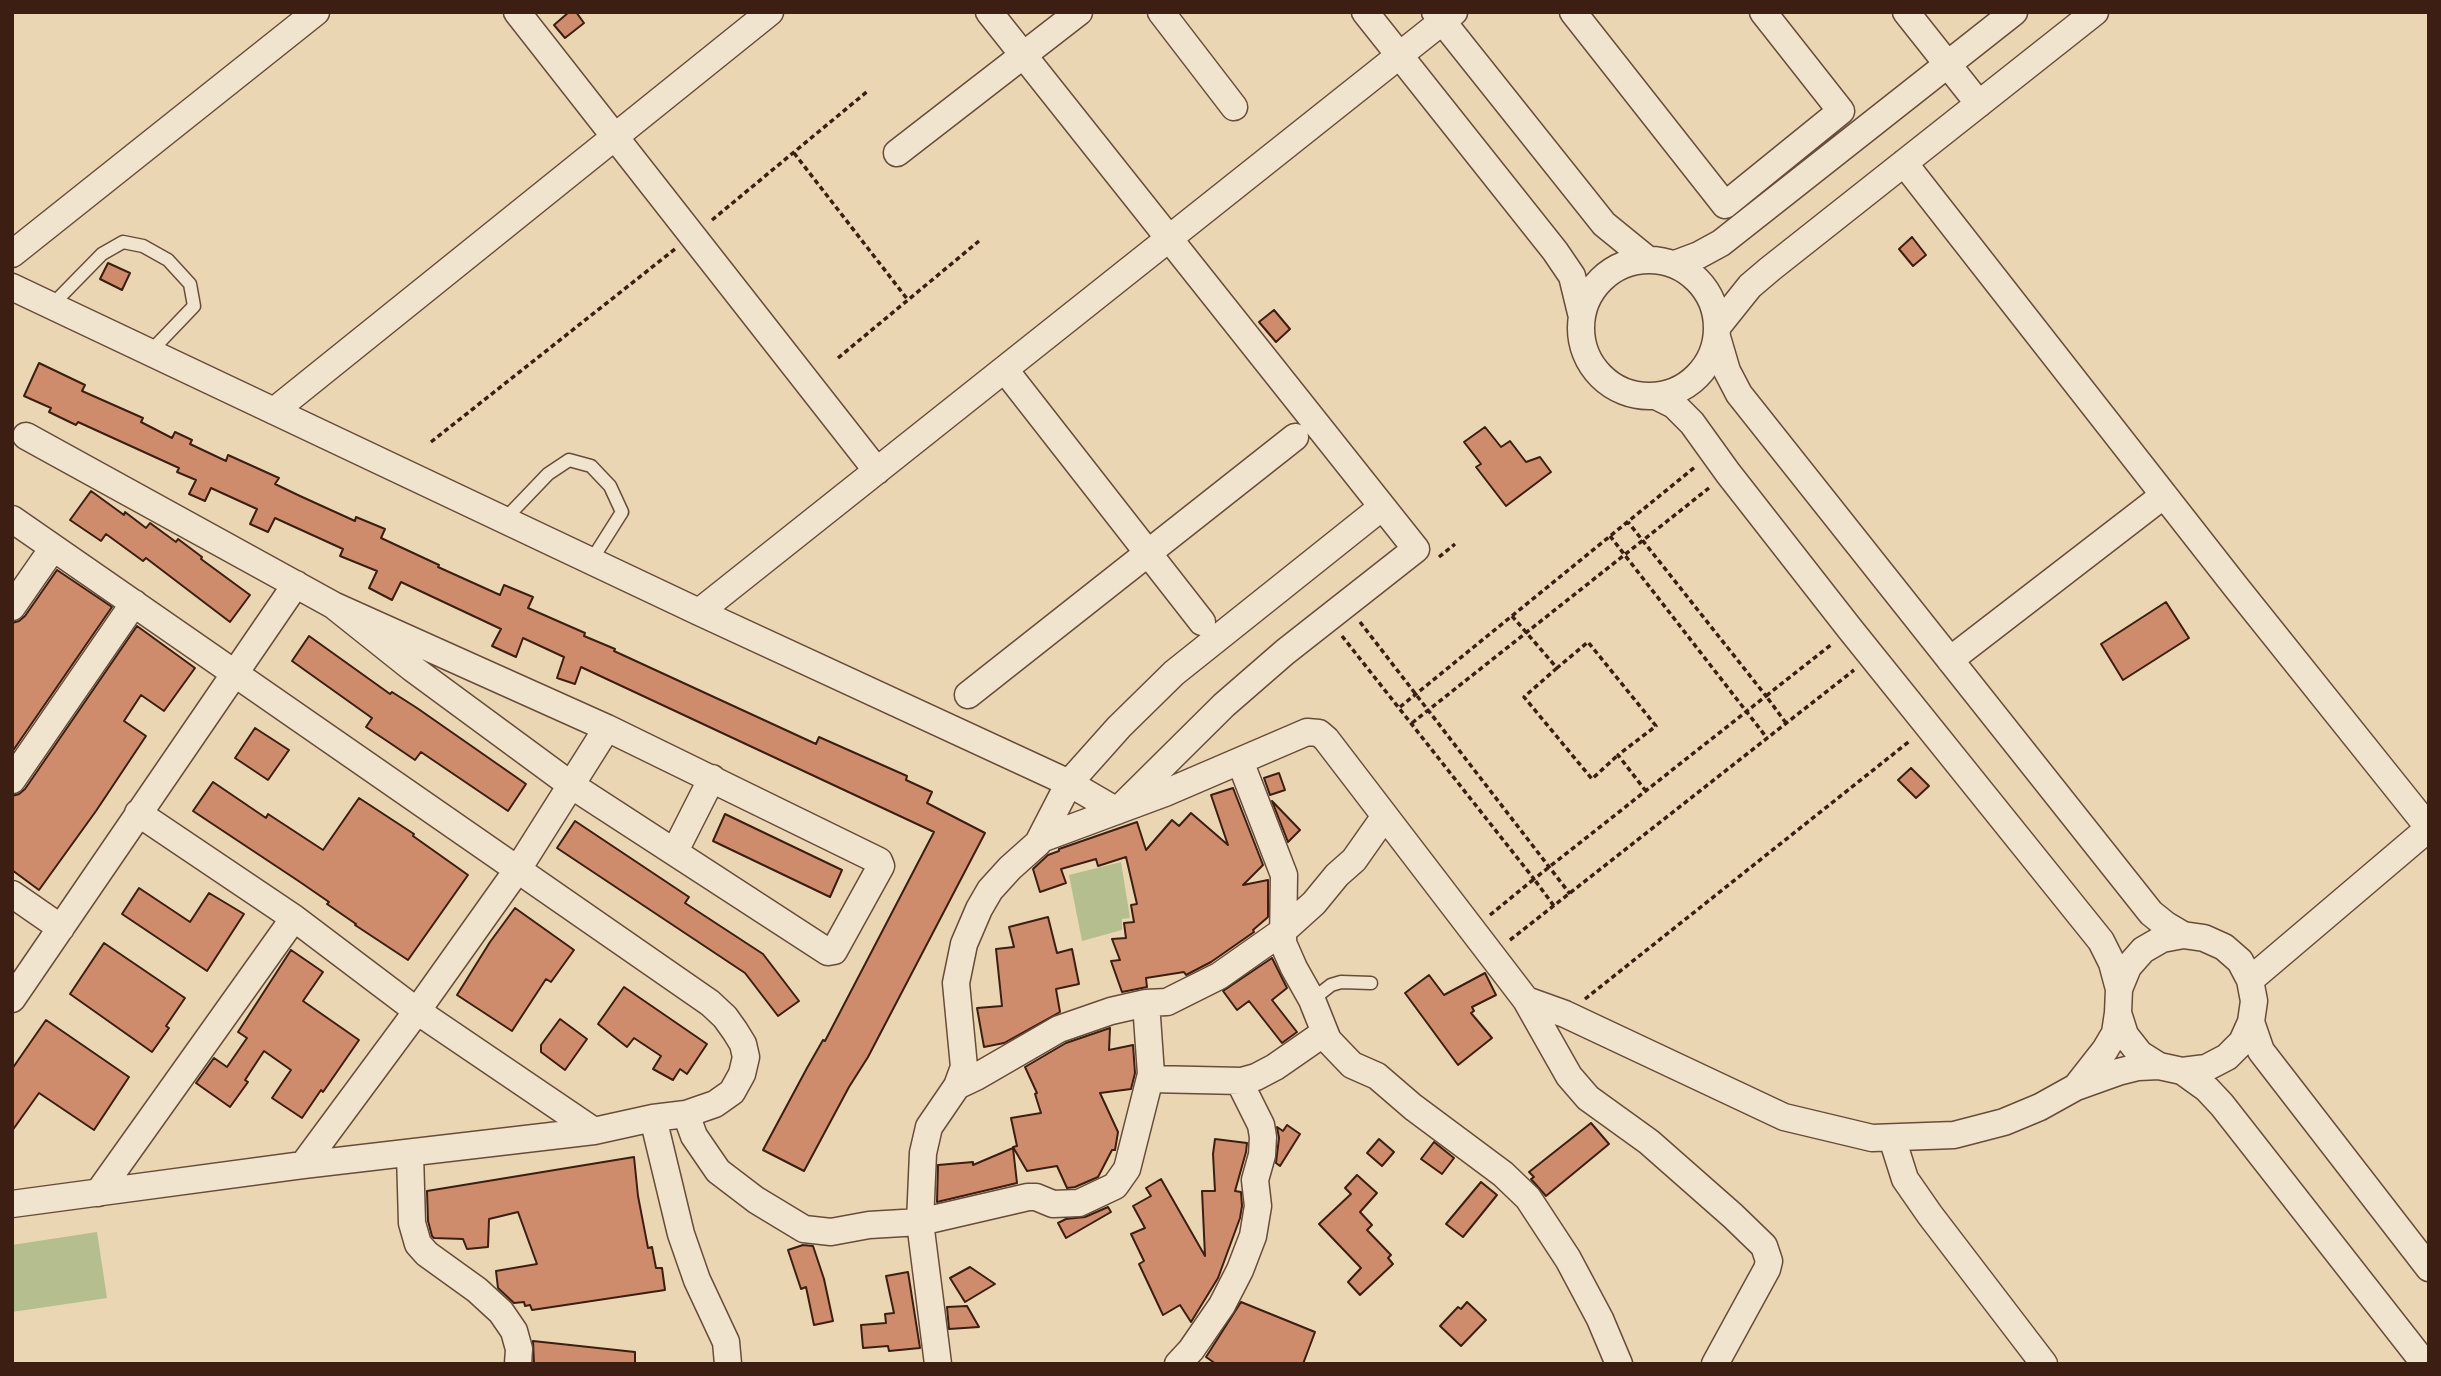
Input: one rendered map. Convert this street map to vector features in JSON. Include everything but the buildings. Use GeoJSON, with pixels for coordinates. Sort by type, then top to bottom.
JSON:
{"type":"FeatureCollection","features":[{"type":"Feature","properties":{"kind":"street"},"geometry":{"type":"LineString","coordinates":[[12,254],[316,12]]}},
{"type":"Feature","properties":{"kind":"street"},"geometry":{"type":"LineString","coordinates":[[517,12],[877,471]]}},
{"type":"Feature","properties":{"kind":"street"},"geometry":{"type":"LineString","coordinates":[[274,411],[770,12]]}},
{"type":"Feature","properties":{"kind":"street"},"geometry":{"type":"LineString","coordinates":[[989,12],[1416,549],[1224,705],[1117,811]]}},
{"type":"Feature","properties":{"kind":"street"},"geometry":{"type":"LineString","coordinates":[[897,153],[1079,12]]}},
{"type":"Feature","properties":{"kind":"street"},"geometry":{"type":"LineString","coordinates":[[1161,12],[1234,107]]}},
{"type":"Feature","properties":{"kind":"street"},"geometry":{"type":"LineString","coordinates":[[1365,12],[1572,276],[1581,313],[1580,334],[1585,356],[1597,374],[1614,387],[1634,395],[1656,396],[1674,391],[1702,370],[1712,354],[1717,332],[1732,305],[1750,286],[2095,12]]}},
{"type":"Feature","properties":{"kind":"street"},"geometry":{"type":"LineString","coordinates":[[1573,12],[1725,205],[1841,111],[1763,12]]}},
{"type":"Feature","properties":{"kind":"street"},"geometry":{"type":"LineString","coordinates":[[1906,12],[1979,104]]}},
{"type":"Feature","properties":{"kind":"street"},"geometry":{"type":"LineString","coordinates":[[1675,264],[1721,243],[2014,12]]}},
{"type":"Feature","properties":{"kind":"street"},"geometry":{"type":"LineString","coordinates":[[699,612],[1400,55],[1444,15],[1604,224],[1647,258]]}},
{"type":"Feature","properties":{"kind":"street"},"geometry":{"type":"LineString","coordinates":[[1904,163],[2429,828],[2250,980]]}},
{"type":"Feature","properties":{"kind":"street"},"geometry":{"type":"LineString","coordinates":[[1581,313],[1590,292],[1605,274],[1625,263],[1647,258],[1675,264],[1688,271],[1703,286],[1714,305],[1717,332],[1727,371],[1739,394],[2151,913],[2183,935]]}},
{"type":"Feature","properties":{"kind":"street"},"geometry":{"type":"LineString","coordinates":[[12,287],[699,612],[1069,783],[1117,811]]}},
{"type":"Feature","properties":{"kind":"street"},"geometry":{"type":"LineString","coordinates":[[1005,370],[1202,622]]}},
{"type":"Feature","properties":{"kind":"street"},"geometry":{"type":"LineString","coordinates":[[1656,396],[1674,405],[1692,423],[1720,463],[1850,629],[2101,941],[2112,962],[2125,1035],[2132,1045],[2140,1054],[2207,1088],[2425,1364]]}},
{"type":"Feature","properties":{"kind":"street"},"geometry":{"type":"LineString","coordinates":[[26,436],[333,605],[607,728],[878,861],[881,866],[834,951],[830,953],[571,785],[412,668],[333,605]]}},
{"type":"Feature","properties":{"kind":"street"},"geometry":{"type":"LineString","coordinates":[[968,695],[1295,437]]}},
{"type":"Feature","properties":{"kind":"street"},"geometry":{"type":"LineString","coordinates":[[1950,660],[2164,495]]}},
{"type":"Feature","properties":{"kind":"street"},"geometry":{"type":"LineString","coordinates":[[938,1364],[920,1222],[925,1140],[929,1127],[957,1086],[964,1067],[956,984],[964,944],[990,890],[1041,839],[1069,783],[1119,727],[1174,673],[1382,507]]}},
{"type":"Feature","properties":{"kind":"street"},"geometry":{"type":"LineString","coordinates":[[12,519],[710,1003],[735,1031],[743,1044],[746,1057],[742,1074],[732,1092],[715,1104],[686,1114],[594,1131],[303,1165],[12,1204]]}},
{"type":"Feature","properties":{"kind":"street"},"geometry":{"type":"LineString","coordinates":[[12,607],[54,548]]}},
{"type":"Feature","properties":{"kind":"street"},"geometry":{"type":"LineString","coordinates":[[12,999],[296,584]]}},
{"type":"Feature","properties":{"kind":"street"},"geometry":{"type":"LineString","coordinates":[[12,780],[134,603]]}},
{"type":"Feature","properties":{"kind":"street"},"geometry":{"type":"LineString","coordinates":[[303,1165],[518,869],[607,728]]}},
{"type":"Feature","properties":{"kind":"street"},"geometry":{"type":"LineString","coordinates":[[1041,839],[1117,811],[1307,732],[1319,733],[1526,1000],[1569,1076],[1588,1098],[1648,1142],[1733,1216],[1768,1252],[1767,1269],[1715,1364]]}},
{"type":"Feature","properties":{"kind":"street"},"geometry":{"type":"LineString","coordinates":[[1240,761],[1284,875],[1283,943],[1312,1000],[1324,1033],[1352,1065],[1377,1076],[1421,1114],[1503,1174],[1528,1198],[1568,1259],[1600,1319],[1619,1364]]}},
{"type":"Feature","properties":{"kind":"street"},"geometry":{"type":"LineString","coordinates":[[675,851],[712,778]]}},
{"type":"Feature","properties":{"kind":"street"},"geometry":{"type":"LineString","coordinates":[[138,813],[294,918],[417,1011],[594,1131]]}},
{"type":"Feature","properties":{"kind":"street"},"geometry":{"type":"LineString","coordinates":[[957,1086],[1059,1029],[1111,1011],[1146,1003],[1167,1002],[1219,976],[1283,931],[1314,903],[1337,875],[1354,860],[1385,816]]}},
{"type":"Feature","properties":{"kind":"street"},"geometry":{"type":"LineString","coordinates":[[12,894],[61,928]]}},
{"type":"Feature","properties":{"kind":"street"},"geometry":{"type":"LineString","coordinates":[[98,1193],[294,918]]}},
{"type":"Feature","properties":{"kind":"street"},"geometry":{"type":"LineString","coordinates":[[1526,1000],[1565,1014],[1784,1117],[1872,1138],[1954,1135],[2004,1122],[2040,1107],[2076,1087],[2118,1072],[2138,1067],[2206,1068],[2227,1057],[2242,1042],[2251,1022],[2254,1001],[2250,980],[2240,961],[2224,947],[2204,937],[2183,935],[2162,939],[2143,950],[2128,967],[2118,1001],[2115,1033],[2105,1051],[2076,1087]]}},
{"type":"Feature","properties":{"kind":"street"},"geometry":{"type":"LineString","coordinates":[[686,1114],[694,1136],[718,1171],[797,1226],[816,1231],[831,1232],[869,1225],[920,1222],[1028,1197],[1036,1197],[1053,1204],[1079,1203],[1115,1186],[1127,1168],[1150,1079],[1146,1003]]}},
{"type":"Feature","properties":{"kind":"street"},"geometry":{"type":"LineString","coordinates":[[2251,1022],[2261,1051],[2429,1269]]}},
{"type":"Feature","properties":{"kind":"street"},"geometry":{"type":"LineString","coordinates":[[1150,1079],[1239,1081],[1268,1072],[1324,1033]]}},
{"type":"Feature","properties":{"kind":"street"},"geometry":{"type":"LineString","coordinates":[[1178,1364],[1222,1305],[1253,1236],[1258,1206],[1255,1180],[1262,1155],[1263,1138],[1261,1125],[1239,1081]]}},
{"type":"Feature","properties":{"kind":"street"},"geometry":{"type":"LineString","coordinates":[[653,1118],[681,1234],[726,1342],[727,1364]]}},
{"type":"Feature","properties":{"kind":"street"},"geometry":{"type":"LineString","coordinates":[[1892,1138],[1905,1179],[2044,1364]]}},
{"type":"Feature","properties":{"kind":"street"},"geometry":{"type":"LineString","coordinates":[[410,1154],[412,1223],[418,1244],[501,1312],[517,1340],[517,1364]]}},
{"type":"Feature","properties":{"kind":"lane"},"geometry":{"type":"LineString","coordinates":[[52,306],[102,254],[123,242],[143,246],[168,260],[190,284],[194,306],[150,352]]}},
{"type":"Feature","properties":{"kind":"lane"},"geometry":{"type":"LineString","coordinates":[[504,520],[548,474],[569,460],[591,466],[610,486],[622,512],[591,561]]}},
{"type":"Feature","properties":{"kind":"lane"},"geometry":{"type":"LineString","coordinates":[[1312,1000],[1331,985],[1342,982],[1371,983]]}},
{"type":"Feature","properties":{"kind":"path"},"geometry":{"type":"LineString","coordinates":[[431,442],[693,235],[869,90]]}},
{"type":"Feature","properties":{"kind":"path"},"geometry":{"type":"LineString","coordinates":[[794,153],[908,300]]}},
{"type":"Feature","properties":{"kind":"path"},"geometry":{"type":"LineString","coordinates":[[838,358],[979,241]]}},
{"type":"Feature","properties":{"kind":"path"},"geometry":{"type":"LineString","coordinates":[[1400,707],[1628,522],[1720,463]]}},
{"type":"Feature","properties":{"kind":"path"},"geometry":{"type":"LineString","coordinates":[[1412,723],[1644,542],[1720,463]]}},
{"type":"Feature","properties":{"kind":"path"},"geometry":{"type":"LineString","coordinates":[[1628,522],[1786,723]]}},
{"type":"Feature","properties":{"kind":"path"},"geometry":{"type":"LineString","coordinates":[[1610,536],[1767,738]]}},
{"type":"Feature","properties":{"kind":"path"},"geometry":{"type":"LineString","coordinates":[[1337,611],[1429,710],[1570,894]]}},
{"type":"Feature","properties":{"kind":"path"},"geometry":{"type":"LineString","coordinates":[[1337,611],[1400,707],[1554,906]]}},
{"type":"Feature","properties":{"kind":"path"},"geometry":{"type":"LineString","coordinates":[[1512,616],[1557,668]]}},
{"type":"Feature","properties":{"kind":"path"},"geometry":{"type":"LineString","coordinates":[[1496,923],[1489,914],[1850,629]]}},
{"type":"Feature","properties":{"kind":"path"},"geometry":{"type":"LineString","coordinates":[[1588,642],[1657,726],[1618,755],[1592,779],[1524,697],[1588,642]]}},
{"type":"Feature","properties":{"kind":"path"},"geometry":{"type":"LineString","coordinates":[[1503,932],[1510,940],[1872,656]]}},
{"type":"Feature","properties":{"kind":"path"},"geometry":{"type":"LineString","coordinates":[[1565,1014],[1929,726]]}},
{"type":"Feature","properties":{"kind":"path"},"geometry":{"type":"LineString","coordinates":[[1618,755],[1646,791]]}},
{"type":"Feature","properties":{"kind":"green space"},"geometry":{"type":"Polygon","coordinates":[[[1121,862],[1130,918],[1122,919],[1122,930],[1082,941],[1069,875],[1121,862]]]}},
{"type":"Feature","properties":{"kind":"green space"},"geometry":{"type":"Polygon","coordinates":[[[97,1232],[107,1298],[12,1312],[12,1245],[97,1232]]]}}]}
